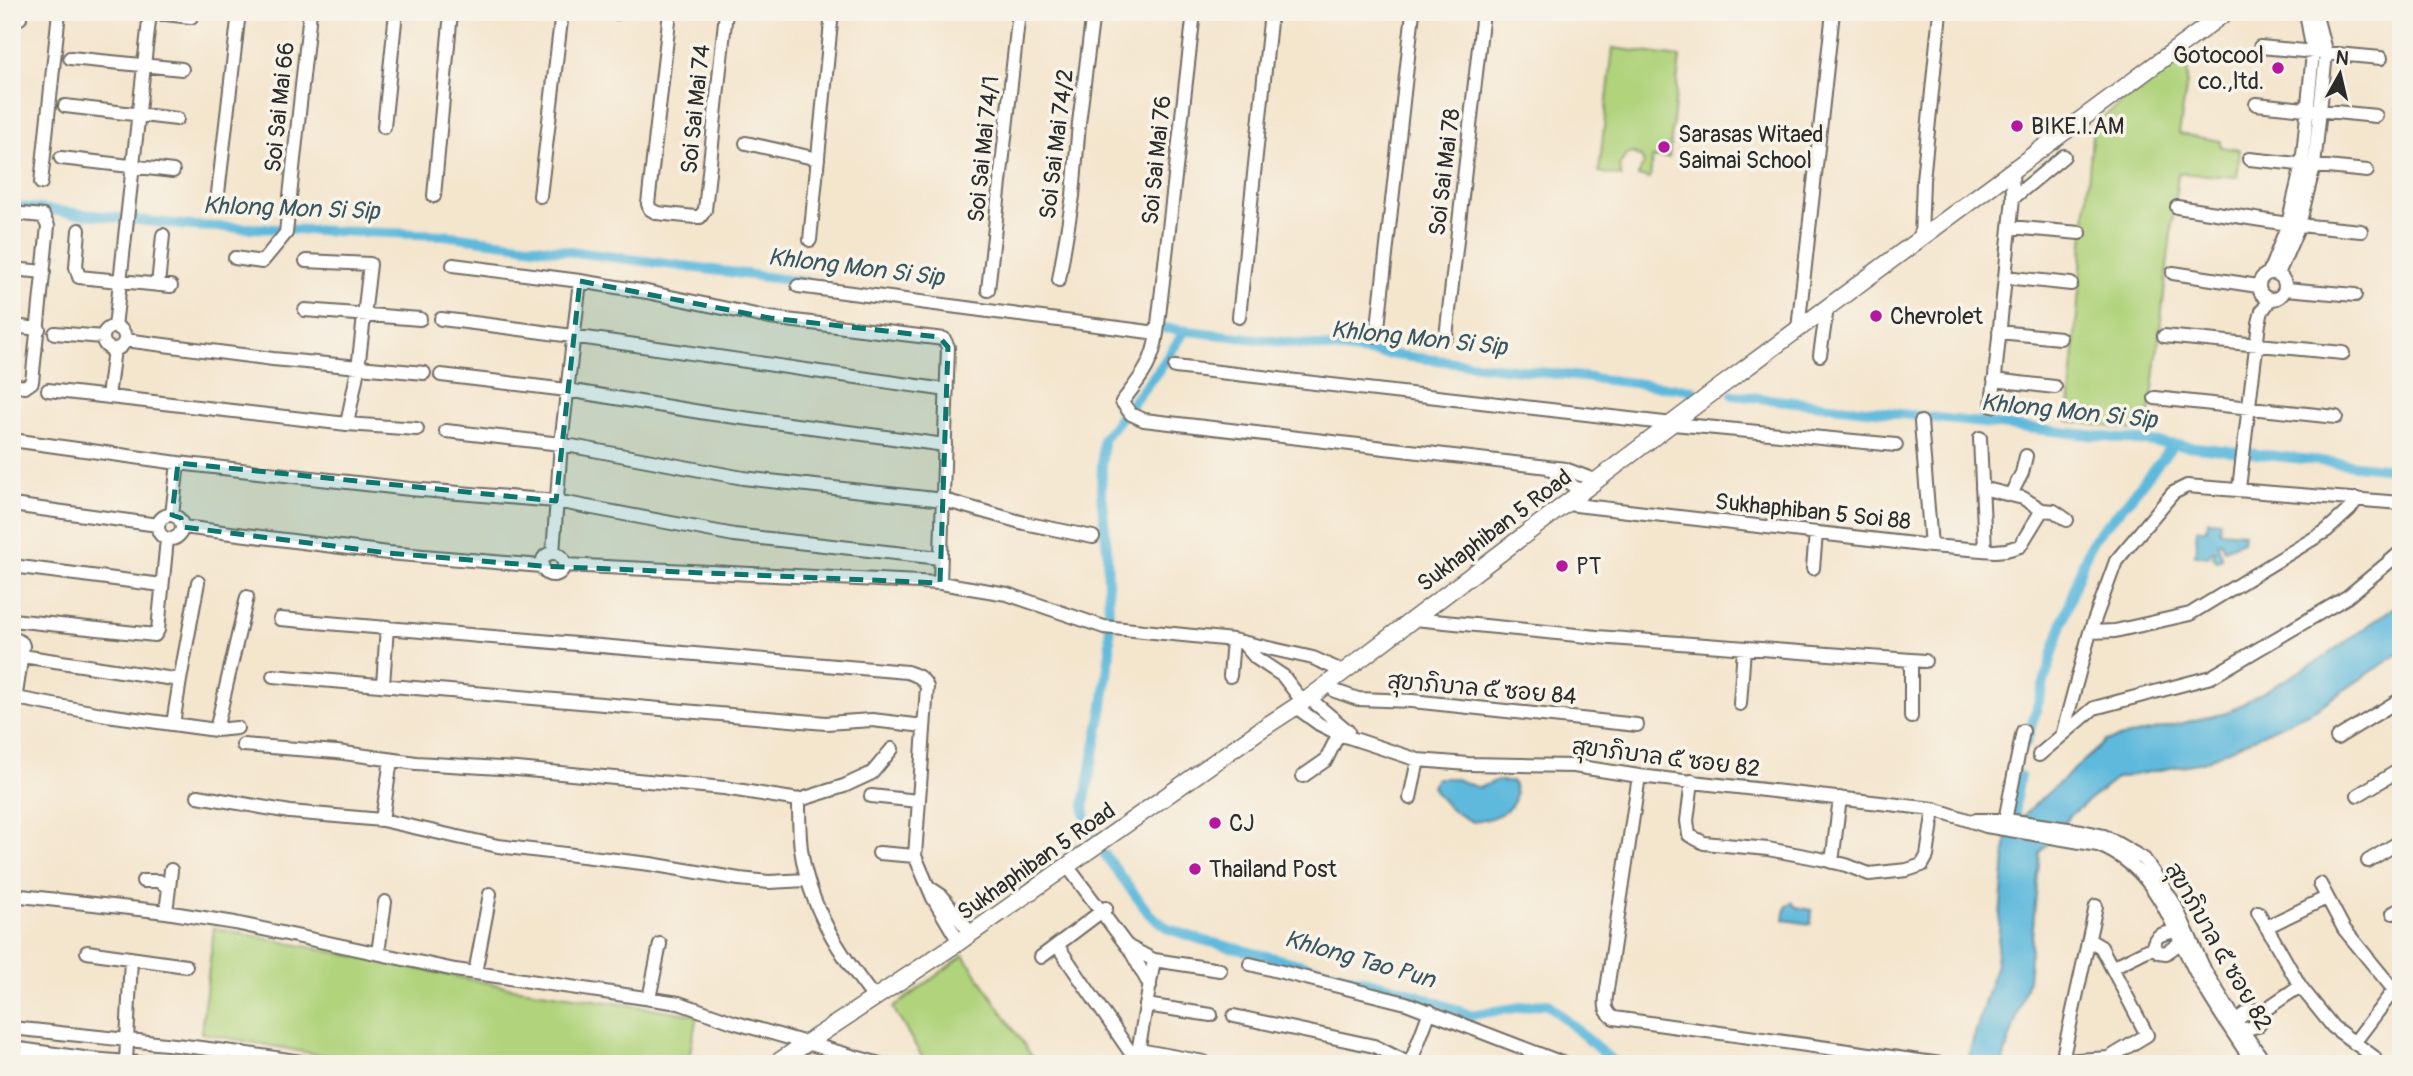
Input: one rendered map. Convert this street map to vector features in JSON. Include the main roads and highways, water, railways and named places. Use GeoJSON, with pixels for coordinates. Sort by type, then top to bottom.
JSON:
{"type":"FeatureCollection","features":[{"type":"Feature","properties":{"kind":"main road","name":"Sukhaphiban 5 Road"},"geometry":{"type":"LineString","coordinates":[[775,1064],[965,938],[1303,702],[1798,329],[2227,12]]}},
{"type":"Feature","properties":{"kind":"water"},"geometry":{"type":"Polygon","coordinates":[[[2208,520],[2220,521],[2219,531],[2244,533],[2243,541],[2224,549],[2221,542],[2217,543],[2222,558],[2217,561],[2213,557],[2213,550],[2208,557],[2195,555],[2197,529],[2207,529],[2208,520]]]}},
{"type":"Feature","properties":{"kind":"water"},"geometry":{"type":"Polygon","coordinates":[[[2401,602],[2401,652],[2316,709],[2203,762],[2117,778],[2072,814],[2040,853],[2028,980],[2002,1064],[1969,1064],[1970,1051],[1996,964],[2007,834],[2030,809],[2106,741],[2226,713],[2322,659],[2401,602]]]}},
{"type":"Feature","properties":{"kind":"water"},"geometry":{"type":"Polygon","coordinates":[[[1436,778],[1453,778],[1479,788],[1495,781],[1512,781],[1515,798],[1512,805],[1499,815],[1473,822],[1444,803],[1432,786],[1436,778]]]}},
{"type":"Feature","properties":{"kind":"water"},"geometry":{"type":"Polygon","coordinates":[[[1792,902],[1796,907],[1812,910],[1811,924],[1784,920],[1786,907],[1792,902]]]}},
{"type":"Feature","properties":{"kind":"waterway","name":"Khlong Mon Si Sip"},"geometry":{"type":"LineString","coordinates":[[12,206],[192,226],[444,235],[805,282]]}},
{"type":"Feature","properties":{"kind":"waterway","name":"Khlong Mon Si Sip"},"geometry":{"type":"LineString","coordinates":[[1154,327],[1693,390]]}},
{"type":"Feature","properties":{"kind":"waterway","name":"Khlong Tao Pun"},"geometry":{"type":"LineString","coordinates":[[1093,833],[1086,821],[1084,805],[1103,706],[1110,651],[1107,549],[1101,493],[1103,439],[1158,371],[1185,331]]}},
{"type":"Feature","properties":{"kind":"waterway","name":"Khlong Mon Si Sip"},"geometry":{"type":"LineString","coordinates":[[1733,395],[2401,470]]}},
{"type":"Feature","properties":{"kind":"waterway"},"geometry":{"type":"LineString","coordinates":[[2026,744],[2057,639],[2093,540],[2173,445]]}},
{"type":"Feature","properties":{"kind":"waterway"},"geometry":{"type":"LineString","coordinates":[[2016,827],[2015,805],[2020,776]]}},
{"type":"Feature","properties":{"kind":"waterway","name":"Khlong Tao Pun"},"geometry":{"type":"LineString","coordinates":[[1105,855],[1150,915],[1169,929],[1202,940],[1403,990],[1470,1015],[1547,1003],[1616,1064]]}},
{"type":"Feature","properties":{"kind":"place","name":"Gotocool co.,ltd."},"geometry":{"type":"Point","coordinates":[2278,68]}},
{"type":"Feature","properties":{"kind":"place","name":"BIKE.I.AM"},"geometry":{"type":"Point","coordinates":[2017,126]}},
{"type":"Feature","properties":{"kind":"place","name":"Sarasas Witaed Saimai School"},"geometry":{"type":"Point","coordinates":[1664,147]}},
{"type":"Feature","properties":{"kind":"place","name":"Chevrolet"},"geometry":{"type":"Point","coordinates":[1876,316]}},
{"type":"Feature","properties":{"kind":"place","name":"PT"},"geometry":{"type":"Point","coordinates":[1562,566]}},
{"type":"Feature","properties":{"kind":"place","name":"CJ"},"geometry":{"type":"Point","coordinates":[1215,823]}},
{"type":"Feature","properties":{"kind":"place","name":"Thailand Post"},"geometry":{"type":"Point","coordinates":[1195,869]}}]}
